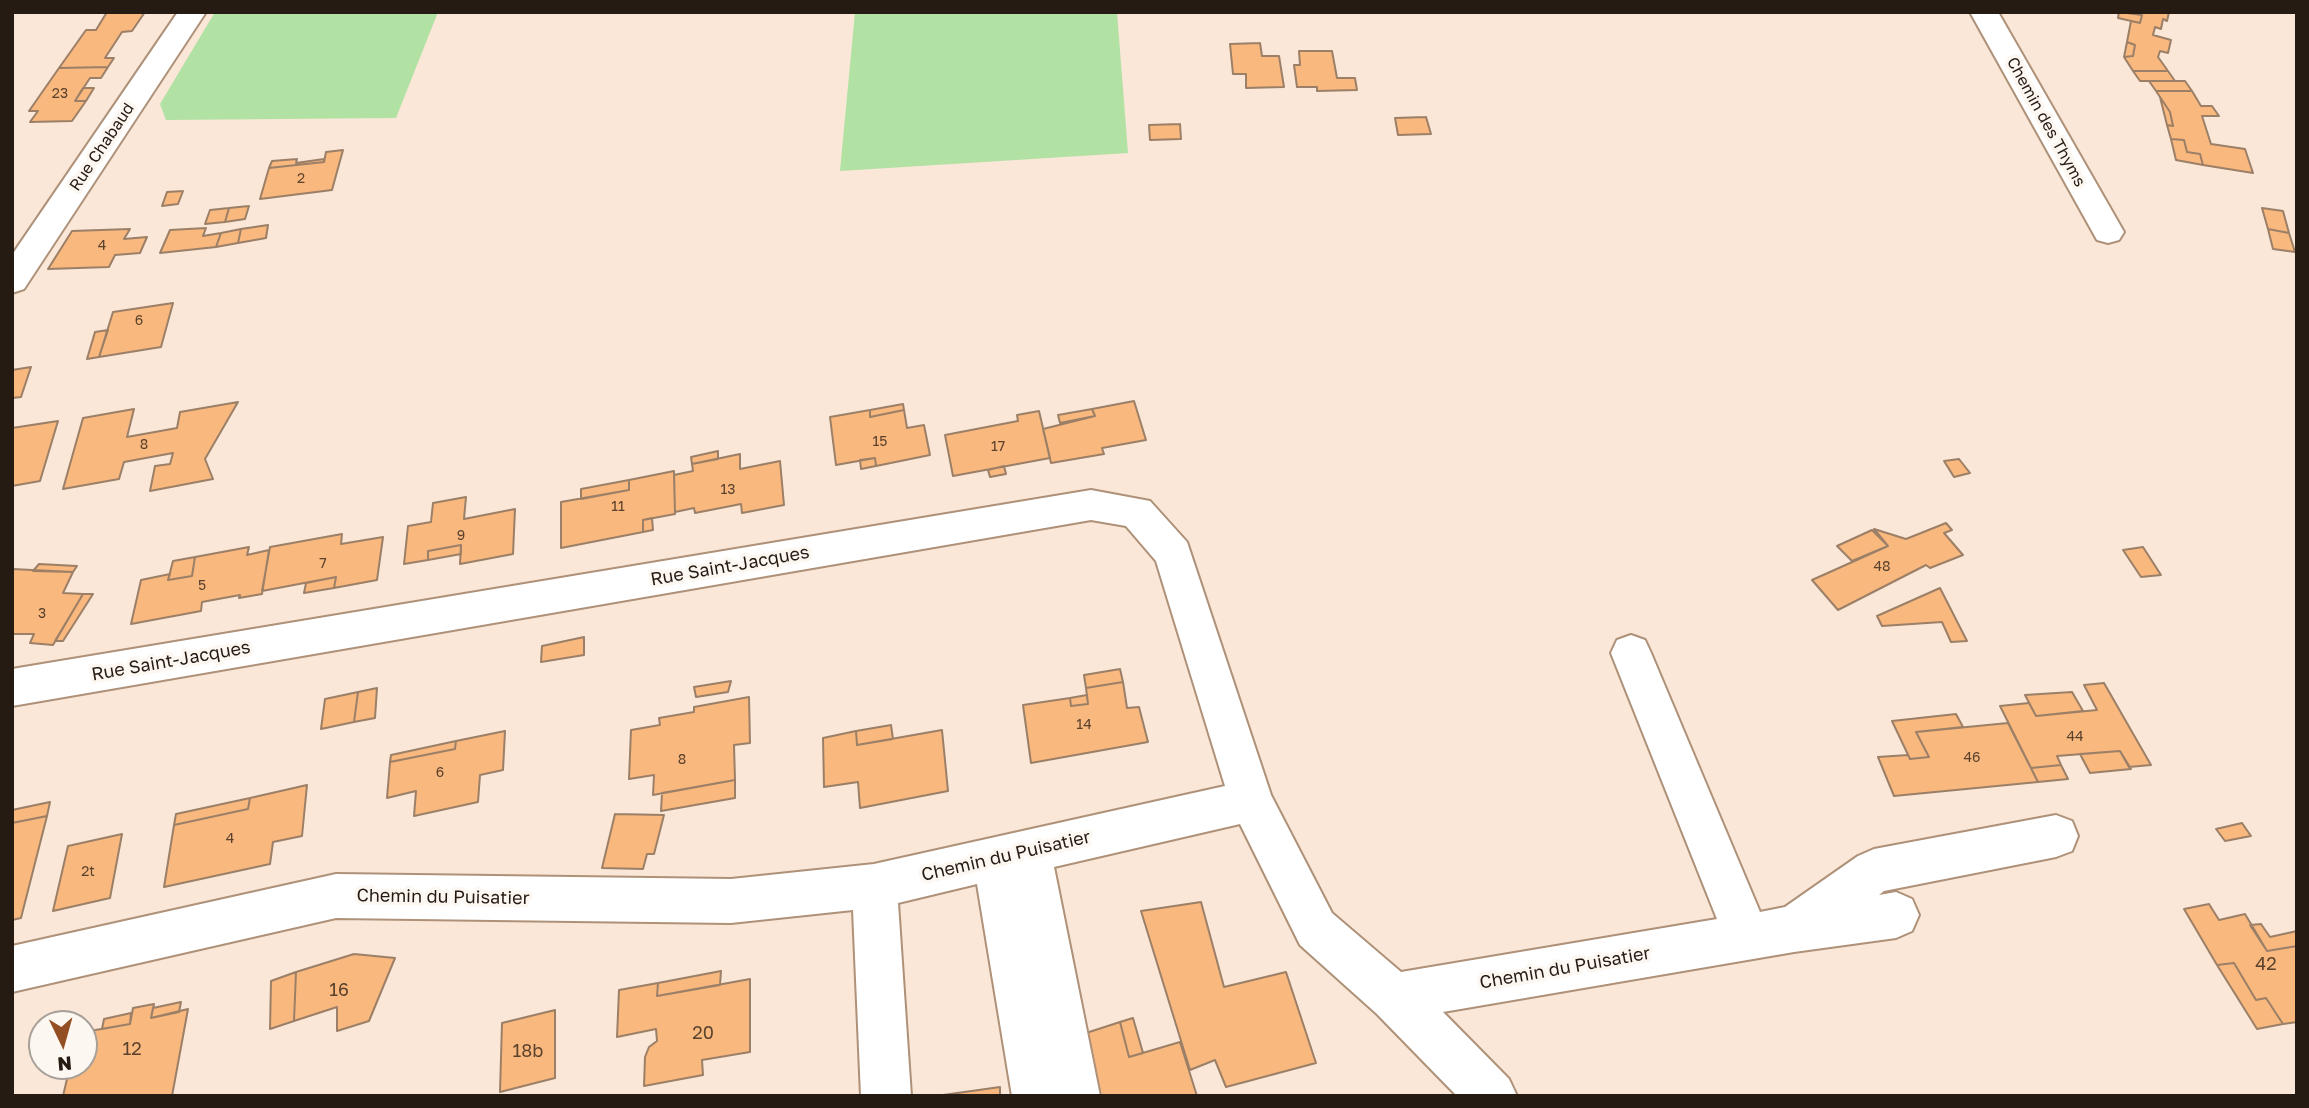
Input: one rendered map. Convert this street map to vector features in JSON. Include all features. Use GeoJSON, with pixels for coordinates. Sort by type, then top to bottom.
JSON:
{"type":"FeatureCollection","features":[{"type":"Feature","properties":{"kind":"street","name":"Rue Chabaud"},"geometry":{"type":"LineString","coordinates":[[12,281],[192,12]]}},
{"type":"Feature","properties":{"kind":"street","name":"Chemin des Thyms"},"geometry":{"type":"LineString","coordinates":[[1984,12],[2108,232]]}},
{"type":"Feature","properties":{"kind":"street","name":"Rue Saint-Jacques"},"geometry":{"type":"LineString","coordinates":[[12,688],[1091,505],[1138,512],[1173,553],[1251,801]]}},
{"type":"Feature","properties":{"kind":"street"},"geometry":{"type":"LineString","coordinates":[[1631,653],[1746,937]]}},
{"type":"Feature","properties":{"kind":"street"},"geometry":{"type":"LineString","coordinates":[[1251,801],[1316,929],[1394,997],[1492,1096]]}},
{"type":"Feature","properties":{"kind":"street","name":"Chemin du Puisatier"},"geometry":{"type":"LineString","coordinates":[[12,969],[336,896],[732,901],[874,886],[1251,801]]}},
{"type":"Feature","properties":{"kind":"street"},"geometry":{"type":"LineString","coordinates":[[1794,929],[1874,870],[2056,836]]}},
{"type":"Feature","properties":{"kind":"street"},"geometry":{"type":"LineString","coordinates":[[1012,854],[1037,1096]]}},
{"type":"Feature","properties":{"kind":"street"},"geometry":{"type":"LineString","coordinates":[[1012,854],[1074,1096]]}},
{"type":"Feature","properties":{"kind":"street"},"geometry":{"type":"LineString","coordinates":[[874,886],[886,1096]]}},
{"type":"Feature","properties":{"kind":"street","name":"Chemin du Puisatier"},"geometry":{"type":"LineString","coordinates":[[1394,997],[1794,929],[1896,915]]}},
{"type":"Feature","properties":{"kind":"green space"},"geometry":{"type":"Polygon","coordinates":[[[215,12],[438,12],[396,118],[166,120],[160,104],[215,12]]]}},
{"type":"Feature","properties":{"kind":"green space"},"geometry":{"type":"Polygon","coordinates":[[[855,12],[1117,12],[1128,153],[840,171],[855,12]]]}},
{"type":"Feature","properties":{"kind":"building"},"geometry":{"type":"Polygon","coordinates":[[[107,12],[145,12],[132,31],[122,32],[105,58],[114,58],[108,67],[59,68],[86,30],[96,30],[107,12]]]}},
{"type":"Feature","properties":{"kind":"building"},"geometry":{"type":"Polygon","coordinates":[[[2119,12],[2142,15],[2140,23],[2118,18],[2119,12]]]}},
{"type":"Feature","properties":{"kind":"building"},"geometry":{"type":"Polygon","coordinates":[[[2133,12],[2169,12],[2167,21],[2163,19],[2161,29],[2155,27],[2153,35],[2171,40],[2168,53],[2160,51],[2158,57],[2168,71],[2133,71],[2124,57],[2133,56],[2135,45],[2127,42],[2131,21],[2140,23],[2142,15],[2133,12]]]}},
{"type":"Feature","properties":{"kind":"building"},"geometry":{"type":"Polygon","coordinates":[[[2127,42],[2135,45],[2133,56],[2124,57],[2127,42]]]}},
{"type":"Feature","properties":{"kind":"building"},"geometry":{"type":"Polygon","coordinates":[[[1260,43],[1262,56],[1279,56],[1284,87],[1246,88],[1246,74],[1233,74],[1230,44],[1260,43]]]}},
{"type":"Feature","properties":{"kind":"building"},"geometry":{"type":"Polygon","coordinates":[[[1299,51],[1332,51],[1337,78],[1355,78],[1357,90],[1317,91],[1317,87],[1297,87],[1294,65],[1300,65],[1299,51]]]}},
{"type":"Feature","properties":{"kind":"building"},"geometry":{"type":"Polygon","coordinates":[[[108,67],[101,78],[90,78],[75,101],[86,101],[72,121],[30,122],[38,111],[29,111],[59,68],[108,67]]]}},
{"type":"Feature","properties":{"kind":"building"},"geometry":{"type":"Polygon","coordinates":[[[2133,71],[2168,71],[2175,81],[2140,81],[2133,71]]]}},
{"type":"Feature","properties":{"kind":"building"},"geometry":{"type":"Polygon","coordinates":[[[2149,81],[2185,81],[2192,91],[2156,91],[2149,81]]]}},
{"type":"Feature","properties":{"kind":"building"},"geometry":{"type":"Polygon","coordinates":[[[83,88],[94,88],[86,101],[75,101],[83,88]]]}},
{"type":"Feature","properties":{"kind":"building"},"geometry":{"type":"Polygon","coordinates":[[[2156,91],[2192,91],[2201,106],[2212,106],[2219,116],[2202,116],[2211,144],[2245,149],[2253,173],[2203,165],[2200,154],[2187,152],[2184,140],[2171,139],[2167,125],[2173,126],[2170,112],[2156,91]]]}},
{"type":"Feature","properties":{"kind":"building"},"geometry":{"type":"Polygon","coordinates":[[[2160,97],[2170,112],[2173,126],[2167,125],[2160,97]]]}},
{"type":"Feature","properties":{"kind":"building"},"geometry":{"type":"Polygon","coordinates":[[[1426,117],[1431,134],[1398,135],[1395,118],[1426,117]]]}},
{"type":"Feature","properties":{"kind":"building"},"geometry":{"type":"Polygon","coordinates":[[[1180,124],[1181,139],[1150,140],[1149,125],[1180,124]]]}},
{"type":"Feature","properties":{"kind":"building"},"geometry":{"type":"Polygon","coordinates":[[[2171,139],[2184,140],[2187,152],[2200,154],[2203,165],[2176,160],[2171,139]]]}},
{"type":"Feature","properties":{"kind":"building"},"geometry":{"type":"Polygon","coordinates":[[[343,150],[332,190],[260,199],[269,168],[324,162],[326,152],[343,150]]]}},
{"type":"Feature","properties":{"kind":"building"},"geometry":{"type":"Polygon","coordinates":[[[297,159],[296,163],[324,159],[324,162],[269,168],[272,161],[297,159]]]}},
{"type":"Feature","properties":{"kind":"building"},"geometry":{"type":"Polygon","coordinates":[[[183,191],[178,204],[162,206],[167,192],[183,191]]]}},
{"type":"Feature","properties":{"kind":"building"},"geometry":{"type":"Polygon","coordinates":[[[249,206],[245,219],[225,222],[229,208],[249,206]]]}},
{"type":"Feature","properties":{"kind":"building"},"geometry":{"type":"Polygon","coordinates":[[[229,208],[225,222],[205,224],[210,210],[229,208]]]}},
{"type":"Feature","properties":{"kind":"building"},"geometry":{"type":"Polygon","coordinates":[[[2262,208],[2283,211],[2289,233],[2268,229],[2262,208]]]}},
{"type":"Feature","properties":{"kind":"building"},"geometry":{"type":"Polygon","coordinates":[[[268,225],[266,238],[238,243],[241,229],[268,225]]]}},
{"type":"Feature","properties":{"kind":"building"},"geometry":{"type":"Polygon","coordinates":[[[206,228],[203,236],[221,233],[216,247],[160,253],[170,230],[206,228]]]}},
{"type":"Feature","properties":{"kind":"building"},"geometry":{"type":"Polygon","coordinates":[[[130,229],[124,239],[147,237],[140,253],[115,255],[109,267],[48,269],[72,231],[130,229]]]}},
{"type":"Feature","properties":{"kind":"building"},"geometry":{"type":"Polygon","coordinates":[[[241,229],[238,243],[216,247],[221,233],[241,229]]]}},
{"type":"Feature","properties":{"kind":"building"},"geometry":{"type":"Polygon","coordinates":[[[2268,229],[2289,233],[2295,252],[2273,249],[2268,229]]]}},
{"type":"Feature","properties":{"kind":"building"},"geometry":{"type":"Polygon","coordinates":[[[173,303],[161,347],[99,357],[113,312],[173,303]]]}},
{"type":"Feature","properties":{"kind":"building"},"geometry":{"type":"Polygon","coordinates":[[[108,330],[99,357],[87,359],[95,332],[108,330]]]}},
{"type":"Feature","properties":{"kind":"building"},"geometry":{"type":"Polygon","coordinates":[[[31,367],[21,397],[12,398],[12,370],[31,367]]]}},
{"type":"Feature","properties":{"kind":"building"},"geometry":{"type":"Polygon","coordinates":[[[1134,401],[1146,440],[1102,448],[1104,454],[1051,463],[1043,429],[1095,416],[1092,409],[1134,401]]]}},
{"type":"Feature","properties":{"kind":"building"},"geometry":{"type":"Polygon","coordinates":[[[238,402],[205,459],[213,479],[150,491],[155,466],[170,464],[173,453],[124,462],[119,479],[63,489],[83,418],[134,409],[127,437],[177,428],[180,412],[238,402]]]}},
{"type":"Feature","properties":{"kind":"building"},"geometry":{"type":"Polygon","coordinates":[[[903,404],[904,410],[870,417],[870,410],[903,404]]]}},
{"type":"Feature","properties":{"kind":"building"},"geometry":{"type":"Polygon","coordinates":[[[1092,409],[1095,416],[1060,423],[1058,415],[1092,409]]]}},
{"type":"Feature","properties":{"kind":"building"},"geometry":{"type":"Polygon","coordinates":[[[870,410],[870,417],[904,410],[907,428],[924,425],[930,455],[876,466],[875,458],[836,465],[830,417],[870,410]]]}},
{"type":"Feature","properties":{"kind":"building"},"geometry":{"type":"Polygon","coordinates":[[[1039,411],[1050,458],[953,476],[945,435],[1018,421],[1017,415],[1039,411]]]}},
{"type":"Feature","properties":{"kind":"building"},"geometry":{"type":"Polygon","coordinates":[[[58,421],[40,481],[12,486],[12,428],[58,421]]]}},
{"type":"Feature","properties":{"kind":"building"},"geometry":{"type":"Polygon","coordinates":[[[718,451],[718,459],[692,464],[691,457],[718,451]]]}},
{"type":"Feature","properties":{"kind":"building"},"geometry":{"type":"Polygon","coordinates":[[[740,454],[740,469],[780,461],[784,505],[742,513],[741,504],[695,513],[694,508],[675,512],[674,475],[693,471],[692,464],[740,454]]]}},
{"type":"Feature","properties":{"kind":"building"},"geometry":{"type":"Polygon","coordinates":[[[875,458],[876,466],[861,469],[860,460],[875,458]]]}},
{"type":"Feature","properties":{"kind":"building"},"geometry":{"type":"Polygon","coordinates":[[[1959,459],[1970,473],[1954,477],[1944,461],[1959,459]]]}},
{"type":"Feature","properties":{"kind":"building"},"geometry":{"type":"Polygon","coordinates":[[[1004,466],[1006,474],[990,477],[988,470],[1004,466]]]}},
{"type":"Feature","properties":{"kind":"building"},"geometry":{"type":"Polygon","coordinates":[[[674,471],[675,514],[643,520],[643,532],[561,548],[561,502],[629,490],[629,480],[674,471]]]}},
{"type":"Feature","properties":{"kind":"building"},"geometry":{"type":"Polygon","coordinates":[[[629,480],[629,490],[581,499],[581,489],[629,480]]]}},
{"type":"Feature","properties":{"kind":"building"},"geometry":{"type":"Polygon","coordinates":[[[466,497],[464,519],[515,509],[513,554],[460,564],[461,545],[428,551],[428,560],[404,564],[408,526],[431,522],[433,503],[466,497]]]}},
{"type":"Feature","properties":{"kind":"building"},"geometry":{"type":"Polygon","coordinates":[[[652,518],[653,530],[643,532],[643,520],[652,518]]]}},
{"type":"Feature","properties":{"kind":"building"},"geometry":{"type":"Polygon","coordinates":[[[1946,523],[1952,530],[1944,533],[1963,555],[1930,568],[1926,565],[1838,610],[1812,580],[1888,546],[1874,529],[1906,539],[1946,523]]]}},
{"type":"Feature","properties":{"kind":"building"},"geometry":{"type":"Polygon","coordinates":[[[1872,530],[1888,546],[1852,561],[1837,546],[1872,530]]]}},
{"type":"Feature","properties":{"kind":"building"},"geometry":{"type":"Polygon","coordinates":[[[342,534],[341,544],[383,537],[377,580],[334,588],[336,577],[262,591],[270,547],[342,534]]]}},
{"type":"Feature","properties":{"kind":"building"},"geometry":{"type":"Polygon","coordinates":[[[461,545],[461,554],[428,560],[428,551],[461,545]]]}},
{"type":"Feature","properties":{"kind":"building"},"geometry":{"type":"Polygon","coordinates":[[[249,547],[247,555],[269,550],[262,594],[202,602],[201,611],[131,624],[141,580],[170,574],[168,580],[192,576],[195,557],[249,547]]]}},
{"type":"Feature","properties":{"kind":"building"},"geometry":{"type":"Polygon","coordinates":[[[2143,547],[2161,575],[2141,577],[2123,550],[2143,547]]]}},
{"type":"Feature","properties":{"kind":"building"},"geometry":{"type":"Polygon","coordinates":[[[195,557],[192,576],[168,580],[173,561],[195,557]]]}},
{"type":"Feature","properties":{"kind":"building"},"geometry":{"type":"Polygon","coordinates":[[[39,564],[77,566],[73,572],[33,571],[39,564]]]}},
{"type":"Feature","properties":{"kind":"building"},"geometry":{"type":"Polygon","coordinates":[[[12,569],[73,572],[63,593],[83,594],[53,645],[30,643],[34,634],[12,634],[12,569]]]}},
{"type":"Feature","properties":{"kind":"building"},"geometry":{"type":"Polygon","coordinates":[[[336,577],[334,588],[304,593],[306,583],[336,577]]]}},
{"type":"Feature","properties":{"kind":"building"},"geometry":{"type":"Polygon","coordinates":[[[1940,588],[1967,641],[1951,642],[1942,622],[1882,626],[1877,616],[1940,588]]]}},
{"type":"Feature","properties":{"kind":"building"},"geometry":{"type":"Polygon","coordinates":[[[83,594],[93,594],[63,641],[55,641],[83,594]]]}},
{"type":"Feature","properties":{"kind":"building"},"geometry":{"type":"Polygon","coordinates":[[[584,637],[584,655],[541,662],[542,646],[584,637]]]}},
{"type":"Feature","properties":{"kind":"building"},"geometry":{"type":"Polygon","coordinates":[[[1120,669],[1123,682],[1086,688],[1084,675],[1120,669]]]}},
{"type":"Feature","properties":{"kind":"building"},"geometry":{"type":"Polygon","coordinates":[[[731,681],[728,692],[696,697],[694,687],[731,681]]]}},
{"type":"Feature","properties":{"kind":"building"},"geometry":{"type":"Polygon","coordinates":[[[1123,682],[1127,708],[1139,707],[1148,742],[1031,763],[1023,705],[1070,698],[1071,706],[1088,704],[1086,688],[1123,682]]]}},
{"type":"Feature","properties":{"kind":"building"},"geometry":{"type":"Polygon","coordinates":[[[2104,683],[2151,765],[2129,767],[2120,751],[2057,756],[2061,765],[2031,768],[2000,706],[2029,703],[2036,716],[2097,710],[2084,685],[2104,683]]]}},
{"type":"Feature","properties":{"kind":"building"},"geometry":{"type":"Polygon","coordinates":[[[377,688],[375,718],[354,722],[358,692],[377,688]]]}},
{"type":"Feature","properties":{"kind":"building"},"geometry":{"type":"Polygon","coordinates":[[[358,692],[354,722],[321,729],[325,699],[358,692]]]}},
{"type":"Feature","properties":{"kind":"building"},"geometry":{"type":"Polygon","coordinates":[[[2072,692],[2083,711],[2036,716],[2025,695],[2072,692]]]}},
{"type":"Feature","properties":{"kind":"building"},"geometry":{"type":"Polygon","coordinates":[[[1087,695],[1088,704],[1071,706],[1070,698],[1087,695]]]}},
{"type":"Feature","properties":{"kind":"building"},"geometry":{"type":"Polygon","coordinates":[[[749,697],[750,743],[734,745],[735,780],[653,795],[654,775],[629,779],[631,730],[660,725],[659,718],[694,712],[694,707],[749,697]]]}},
{"type":"Feature","properties":{"kind":"building"},"geometry":{"type":"Polygon","coordinates":[[[1956,714],[1963,727],[1916,732],[1929,757],[1910,759],[1892,721],[1956,714]]]}},
{"type":"Feature","properties":{"kind":"building"},"geometry":{"type":"Polygon","coordinates":[[[2008,723],[2038,782],[1894,796],[1878,757],[1929,757],[1916,732],[2008,723]]]}},
{"type":"Feature","properties":{"kind":"building"},"geometry":{"type":"Polygon","coordinates":[[[891,725],[893,739],[857,745],[856,731],[891,725]]]}},
{"type":"Feature","properties":{"kind":"building"},"geometry":{"type":"Polygon","coordinates":[[[942,730],[948,791],[860,808],[858,782],[824,787],[823,738],[856,731],[857,745],[942,730]]]}},
{"type":"Feature","properties":{"kind":"building"},"geometry":{"type":"Polygon","coordinates":[[[505,731],[503,770],[480,775],[478,802],[414,816],[416,791],[387,798],[390,762],[455,749],[456,741],[505,731]]]}},
{"type":"Feature","properties":{"kind":"building"},"geometry":{"type":"Polygon","coordinates":[[[456,741],[455,749],[390,762],[391,755],[456,741]]]}},
{"type":"Feature","properties":{"kind":"building"},"geometry":{"type":"Polygon","coordinates":[[[2120,751],[2131,769],[2090,773],[2080,754],[2120,751]]]}},
{"type":"Feature","properties":{"kind":"building"},"geometry":{"type":"Polygon","coordinates":[[[2061,765],[2068,779],[2038,782],[2031,768],[2061,765]]]}},
{"type":"Feature","properties":{"kind":"building"},"geometry":{"type":"Polygon","coordinates":[[[735,780],[735,798],[661,811],[662,793],[735,780]]]}},
{"type":"Feature","properties":{"kind":"building"},"geometry":{"type":"Polygon","coordinates":[[[307,785],[302,836],[273,842],[270,864],[164,887],[174,825],[248,809],[250,798],[307,785]]]}},
{"type":"Feature","properties":{"kind":"building"},"geometry":{"type":"Polygon","coordinates":[[[250,798],[248,809],[174,825],[176,814],[250,798]]]}},
{"type":"Feature","properties":{"kind":"building"},"geometry":{"type":"Polygon","coordinates":[[[50,802],[47,816],[12,823],[12,810],[50,802]]]}},
{"type":"Feature","properties":{"kind":"building"},"geometry":{"type":"Polygon","coordinates":[[[615,814],[664,815],[654,854],[647,854],[643,869],[602,868],[615,814]]]}},
{"type":"Feature","properties":{"kind":"building"},"geometry":{"type":"Polygon","coordinates":[[[47,816],[21,918],[12,920],[12,823],[47,816]]]}},
{"type":"Feature","properties":{"kind":"building"},"geometry":{"type":"Polygon","coordinates":[[[2242,823],[2251,836],[2225,841],[2216,829],[2242,823]]]}},
{"type":"Feature","properties":{"kind":"building"},"geometry":{"type":"Polygon","coordinates":[[[122,834],[110,898],[53,911],[68,846],[122,834]]]}},
{"type":"Feature","properties":{"kind":"building"},"geometry":{"type":"Polygon","coordinates":[[[1201,902],[1224,987],[1286,972],[1316,1063],[1226,1087],[1215,1060],[1190,1070],[1141,911],[1201,902]]]}},
{"type":"Feature","properties":{"kind":"building"},"geometry":{"type":"Polygon","coordinates":[[[2209,904],[2219,920],[2245,914],[2267,951],[2297,946],[2297,1022],[2283,1024],[2266,998],[2256,1000],[2234,963],[2217,965],[2184,909],[2209,904]]]}},
{"type":"Feature","properties":{"kind":"building"},"geometry":{"type":"Polygon","coordinates":[[[2261,924],[2270,937],[2297,931],[2297,946],[2267,951],[2250,925],[2261,924]]]}},
{"type":"Feature","properties":{"kind":"building"},"geometry":{"type":"Polygon","coordinates":[[[354,954],[395,958],[369,1021],[337,1031],[337,1007],[294,1021],[296,972],[354,954]]]}},
{"type":"Feature","properties":{"kind":"building"},"geometry":{"type":"Polygon","coordinates":[[[2234,963],[2256,1000],[2266,998],[2283,1024],[2257,1029],[2217,965],[2234,963]]]}},
{"type":"Feature","properties":{"kind":"building"},"geometry":{"type":"Polygon","coordinates":[[[721,971],[720,985],[657,996],[658,983],[721,971]]]}},
{"type":"Feature","properties":{"kind":"building"},"geometry":{"type":"Polygon","coordinates":[[[296,972],[294,1021],[270,1029],[271,981],[296,972]]]}},
{"type":"Feature","properties":{"kind":"building"},"geometry":{"type":"Polygon","coordinates":[[[750,979],[750,1052],[702,1060],[703,1075],[644,1086],[645,1057],[649,1047],[657,1041],[656,1029],[617,1037],[619,990],[658,983],[657,996],[750,979]]]}},
{"type":"Feature","properties":{"kind":"building"},"geometry":{"type":"Polygon","coordinates":[[[181,1002],[179,1012],[151,1018],[153,1008],[181,1002]]]}},
{"type":"Feature","properties":{"kind":"building"},"geometry":{"type":"Polygon","coordinates":[[[154,1004],[151,1018],[188,1009],[172,1096],[63,1096],[67,1080],[98,1080],[98,1030],[130,1024],[133,1008],[154,1004]]]}},
{"type":"Feature","properties":{"kind":"building"},"geometry":{"type":"Polygon","coordinates":[[[555,1010],[555,1078],[500,1092],[502,1023],[555,1010]]]}},
{"type":"Feature","properties":{"kind":"building"},"geometry":{"type":"Polygon","coordinates":[[[131,1013],[130,1024],[102,1029],[104,1019],[131,1013]]]}},
{"type":"Feature","properties":{"kind":"building"},"geometry":{"type":"Polygon","coordinates":[[[1133,1018],[1143,1053],[1129,1057],[1120,1022],[1133,1018]]]}},
{"type":"Feature","properties":{"kind":"building"},"geometry":{"type":"Polygon","coordinates":[[[1120,1022],[1129,1057],[1180,1042],[1197,1096],[1095,1096],[1080,1035],[1120,1022]]]}},
{"type":"Feature","properties":{"kind":"building"},"geometry":{"type":"Polygon","coordinates":[[[1000,1087],[1000,1096],[943,1096],[943,1095],[1000,1087]]]}}]}
